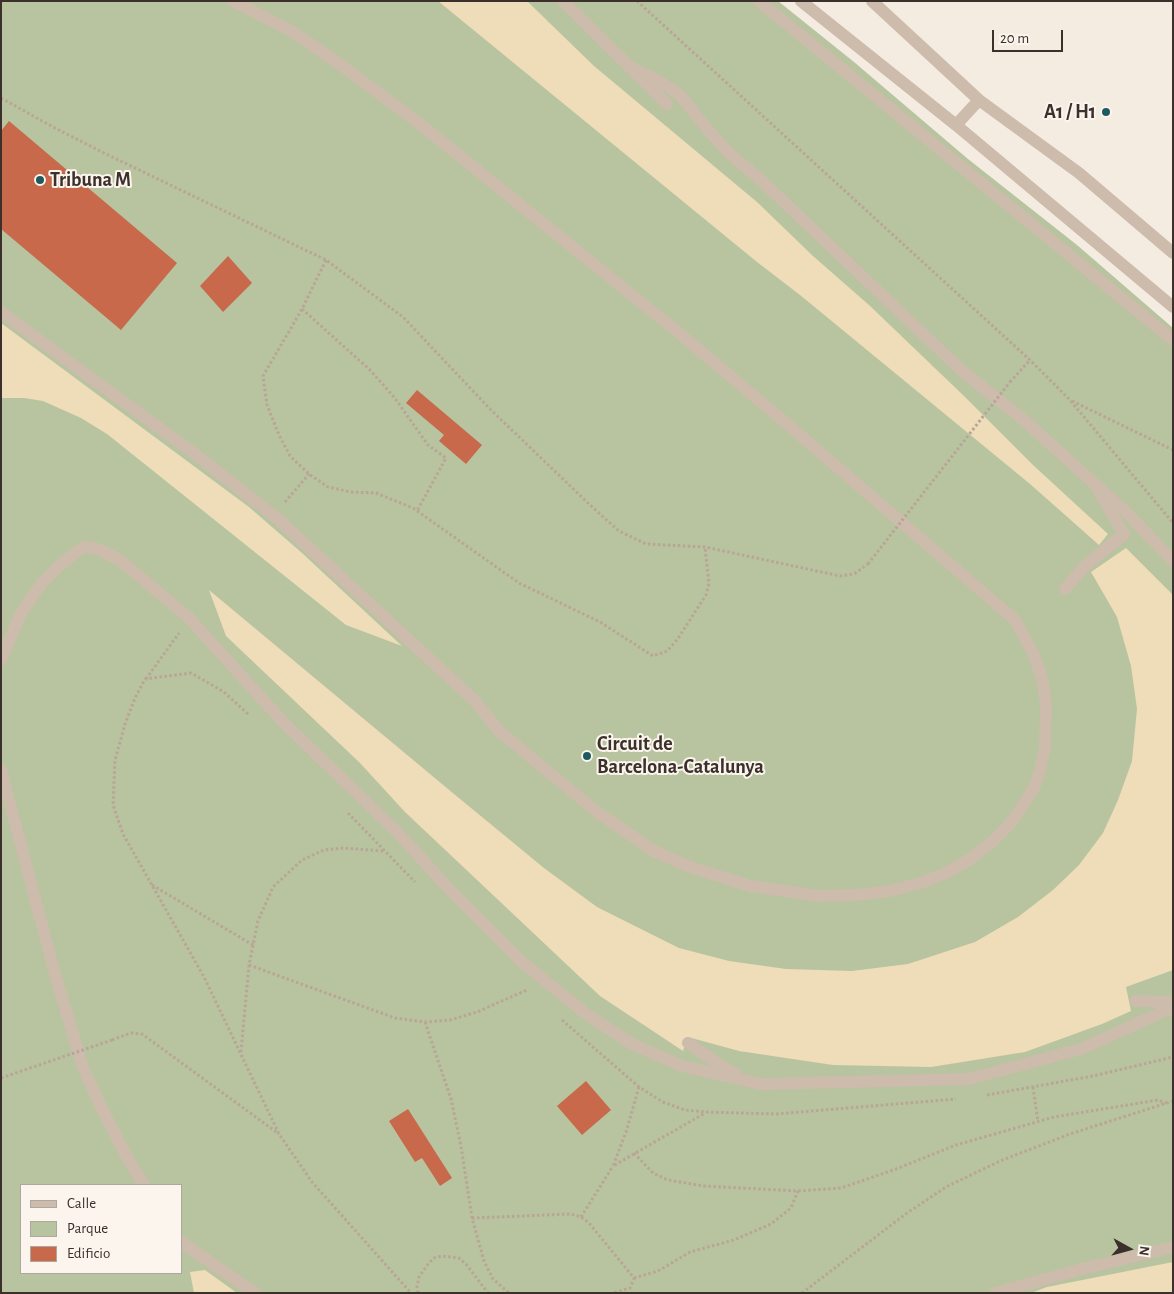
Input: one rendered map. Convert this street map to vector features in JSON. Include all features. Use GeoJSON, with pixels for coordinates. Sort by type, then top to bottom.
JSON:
{"type":"FeatureCollection","features":[{"type":"Feature","properties":{"kind":"street"},"geometry":{"type":"LineString","coordinates":[[1,312],[195,454],[279,520],[475,701],[498,731],[597,812],[654,851],[690,868],[750,886],[819,896],[855,895],[890,891],[921,883],[948,872],[970,859],[992,842],[1018,813],[1034,788],[1040,770],[1045,747],[1046,705],[1043,682],[1034,655],[1015,620],[763,404],[420,124],[293,32],[233,1]]}},
{"type":"Feature","properties":{"kind":"street"},"geometry":{"type":"LineString","coordinates":[[563,1],[667,104]]}},
{"type":"Feature","properties":{"kind":"street"},"geometry":{"type":"LineString","coordinates":[[759,1],[1173,340]]}},
{"type":"Feature","properties":{"kind":"street"},"geometry":{"type":"LineString","coordinates":[[801,1],[956,125],[1173,308]]}},
{"type":"Feature","properties":{"kind":"street"},"geometry":{"type":"LineString","coordinates":[[872,1],[979,100],[1079,173],[1173,253]]}},
{"type":"Feature","properties":{"kind":"street"},"geometry":{"type":"LineString","coordinates":[[629,66],[679,94],[729,153],[764,183],[961,370],[1026,422],[1093,481],[1173,561]]}},
{"type":"Feature","properties":{"kind":"street"},"geometry":{"type":"LineString","coordinates":[[956,125],[979,100]]}},
{"type":"Feature","properties":{"kind":"street"},"geometry":{"type":"LineString","coordinates":[[1065,589],[1086,565],[1124,534],[1093,481]]}},
{"type":"Feature","properties":{"kind":"street"},"geometry":{"type":"LineString","coordinates":[[1,660],[21,613],[42,583],[75,553],[84,547],[94,548],[122,562],[188,617],[283,722],[398,834],[449,889],[522,962],[585,1012],[632,1044],[682,1066],[761,1084],[969,1079],[1081,1048],[1173,1007]]}},
{"type":"Feature","properties":{"kind":"street"},"geometry":{"type":"LineString","coordinates":[[1,770],[55,974],[83,1068],[129,1161],[143,1184]]}},
{"type":"Feature","properties":{"kind":"street"},"geometry":{"type":"LineString","coordinates":[[1136,1000],[1173,1002]]}},
{"type":"Feature","properties":{"kind":"street"},"geometry":{"type":"LineString","coordinates":[[688,1043],[721,1066],[749,1082]]}},
{"type":"Feature","properties":{"kind":"street"},"geometry":{"type":"LineString","coordinates":[[182,1243],[255,1293]]}},
{"type":"Feature","properties":{"kind":"street"},"geometry":{"type":"LineString","coordinates":[[995,1293],[1173,1247]]}},
{"type":"Feature","properties":{"kind":"path"},"geometry":{"type":"LineString","coordinates":[[637,1],[1030,360],[1069,399],[1173,522]]}},
{"type":"Feature","properties":{"kind":"path"},"geometry":{"type":"LineString","coordinates":[[1,98],[106,154],[326,260],[403,317],[491,410],[590,505],[619,531],[646,544],[705,547],[840,576],[854,574],[868,564],[1010,382],[1030,360]]}},
{"type":"Feature","properties":{"kind":"path"},"geometry":{"type":"LineString","coordinates":[[326,260],[302,309],[263,376],[267,404],[279,435],[290,456],[310,474],[328,487],[351,492],[376,493],[417,511],[520,583],[600,622],[652,656],[667,651],[677,640],[706,595],[709,584],[705,547]]}},
{"type":"Feature","properties":{"kind":"path"},"geometry":{"type":"LineString","coordinates":[[302,309],[369,369],[394,397],[428,445],[446,458],[417,511]]}},
{"type":"Feature","properties":{"kind":"path"},"geometry":{"type":"LineString","coordinates":[[1069,399],[1173,450]]}},
{"type":"Feature","properties":{"kind":"path"},"geometry":{"type":"LineString","coordinates":[[281,507],[310,474]]}},
{"type":"Feature","properties":{"kind":"path"},"geometry":{"type":"LineString","coordinates":[[184,627],[145,679],[135,698],[125,724],[115,760],[113,805],[123,834],[204,976],[279,1134],[312,1182],[411,1293]]}},
{"type":"Feature","properties":{"kind":"path"},"geometry":{"type":"LineString","coordinates":[[145,679],[191,673],[224,692],[251,716]]}},
{"type":"Feature","properties":{"kind":"path"},"geometry":{"type":"LineString","coordinates":[[344,809],[419,886]]}},
{"type":"Feature","properties":{"kind":"path"},"geometry":{"type":"LineString","coordinates":[[241,1054],[249,965],[253,944],[258,922],[273,887],[302,860],[324,850],[343,848],[384,851]]}},
{"type":"Feature","properties":{"kind":"path"},"geometry":{"type":"LineString","coordinates":[[152,885],[253,944]]}},
{"type":"Feature","properties":{"kind":"path"},"geometry":{"type":"LineString","coordinates":[[249,965],[395,1018],[425,1022],[450,1020],[477,1012],[527,990]]}},
{"type":"Feature","properties":{"kind":"path"},"geometry":{"type":"LineString","coordinates":[[425,1022],[451,1099],[461,1146],[472,1218],[484,1261],[493,1279],[509,1293]]}},
{"type":"Feature","properties":{"kind":"path"},"geometry":{"type":"LineString","coordinates":[[1,1078],[131,1033],[142,1034],[279,1134]]}},
{"type":"Feature","properties":{"kind":"path"},"geometry":{"type":"LineString","coordinates":[[1033,1087],[1038,1122]]}},
{"type":"Feature","properties":{"kind":"path"},"geometry":{"type":"LineString","coordinates":[[581,1217],[613,1166],[626,1132],[639,1088]]}},
{"type":"Feature","properties":{"kind":"path"},"geometry":{"type":"LineString","coordinates":[[634,1152],[653,1172],[668,1180],[704,1186],[798,1191],[841,1188],[956,1145],[1054,1117],[1158,1100],[1166,1103]]}},
{"type":"Feature","properties":{"kind":"path"},"geometry":{"type":"LineString","coordinates":[[802,1293],[907,1213],[946,1187],[1000,1161],[1070,1134],[1173,1101]]}},
{"type":"Feature","properties":{"kind":"path"},"geometry":{"type":"LineString","coordinates":[[613,1166],[634,1152],[706,1112]]}},
{"type":"Feature","properties":{"kind":"path"},"geometry":{"type":"LineString","coordinates":[[634,1278],[658,1271],[690,1252],[734,1240],[771,1224],[791,1208],[798,1191]]}},
{"type":"Feature","properties":{"kind":"path"},"geometry":{"type":"LineString","coordinates":[[472,1218],[571,1214],[581,1217],[589,1223],[634,1278]]}},
{"type":"Feature","properties":{"kind":"path"},"geometry":{"type":"LineString","coordinates":[[418,1293],[419,1276],[434,1258],[442,1256],[458,1258],[466,1264],[488,1293]]}},
{"type":"Feature","properties":{"kind":"path"},"geometry":{"type":"LineString","coordinates":[[612,1293],[630,1288],[634,1278]]}},
{"type":"Feature","properties":{"kind":"green space","name":"Circuit de Barcelona-Catalunya"},"geometry":{"type":"Polygon","coordinates":[[[1,1],[778,1],[854,62],[968,159],[1077,245],[1173,328],[1173,1293],[1,1293],[1,1]]]}},
{"type":"Feature","properties":{"kind":"sand"},"geometry":{"type":"Polygon","coordinates":[[[438,1],[527,1],[594,66],[757,202],[813,256],[869,305],[1033,465],[1108,534],[1099,545],[1030,484],[438,1]]]}},
{"type":"Feature","properties":{"kind":"sand"},"geometry":{"type":"Polygon","coordinates":[[[1,323],[249,507],[302,553],[402,646],[346,625],[107,434],[81,418],[43,401],[24,398],[1,398],[1,323]]]}},
{"type":"Feature","properties":{"kind":"sand"},"geometry":{"type":"Polygon","coordinates":[[[1126,548],[1173,595],[1173,970],[1126,987],[1131,1011],[1102,1024],[1025,1052],[931,1067],[833,1065],[739,1051],[688,1037],[683,1051],[600,996],[405,812],[360,763],[226,636],[209,590],[544,868],[597,907],[679,948],[729,961],[786,969],[852,971],[908,964],[975,942],[1018,917],[1053,890],[1079,865],[1103,833],[1118,800],[1132,761],[1137,709],[1131,666],[1117,617],[1091,572],[1126,548]]]}},
{"type":"Feature","properties":{"kind":"sand"},"geometry":{"type":"Polygon","coordinates":[[[1173,1262],[1173,1293],[1031,1293],[1047,1287],[1173,1262]]]}},
{"type":"Feature","properties":{"kind":"sand"},"geometry":{"type":"Polygon","coordinates":[[[205,1270],[237,1293],[194,1293],[190,1272],[205,1270]]]}},
{"type":"Feature","properties":{"kind":"building","name":"Tribuna M"},"geometry":{"type":"Polygon","coordinates":[[[9,121],[177,263],[121,330],[1,229],[1,131],[9,121]]]}},
{"type":"Feature","properties":{"kind":"building"},"geometry":{"type":"Polygon","coordinates":[[[228,256],[252,283],[223,312],[200,286],[228,256]]]}},
{"type":"Feature","properties":{"kind":"building"},"geometry":{"type":"Polygon","coordinates":[[[417,390],[482,445],[466,464],[439,441],[444,435],[406,403],[417,390]]]}},
{"type":"Feature","properties":{"kind":"building"},"geometry":{"type":"Polygon","coordinates":[[[586,1081],[611,1110],[582,1135],[557,1106],[586,1081]]]}},
{"type":"Feature","properties":{"kind":"building"},"geometry":{"type":"Polygon","coordinates":[[[408,1109],[452,1178],[440,1186],[422,1158],[415,1162],[389,1121],[408,1109]]]}},
{"type":"Feature","properties":{"kind":"place","name":"A1 / H1"},"geometry":{"type":"Point","coordinates":[1106,112]}},
{"type":"Feature","properties":{"kind":"place","name":"Tribuna M"},"geometry":{"type":"Point","coordinates":[40,180]}},
{"type":"Feature","properties":{"kind":"place","name":"Circuit de Barcelona-Catalunya"},"geometry":{"type":"Point","coordinates":[587,756]}}]}
